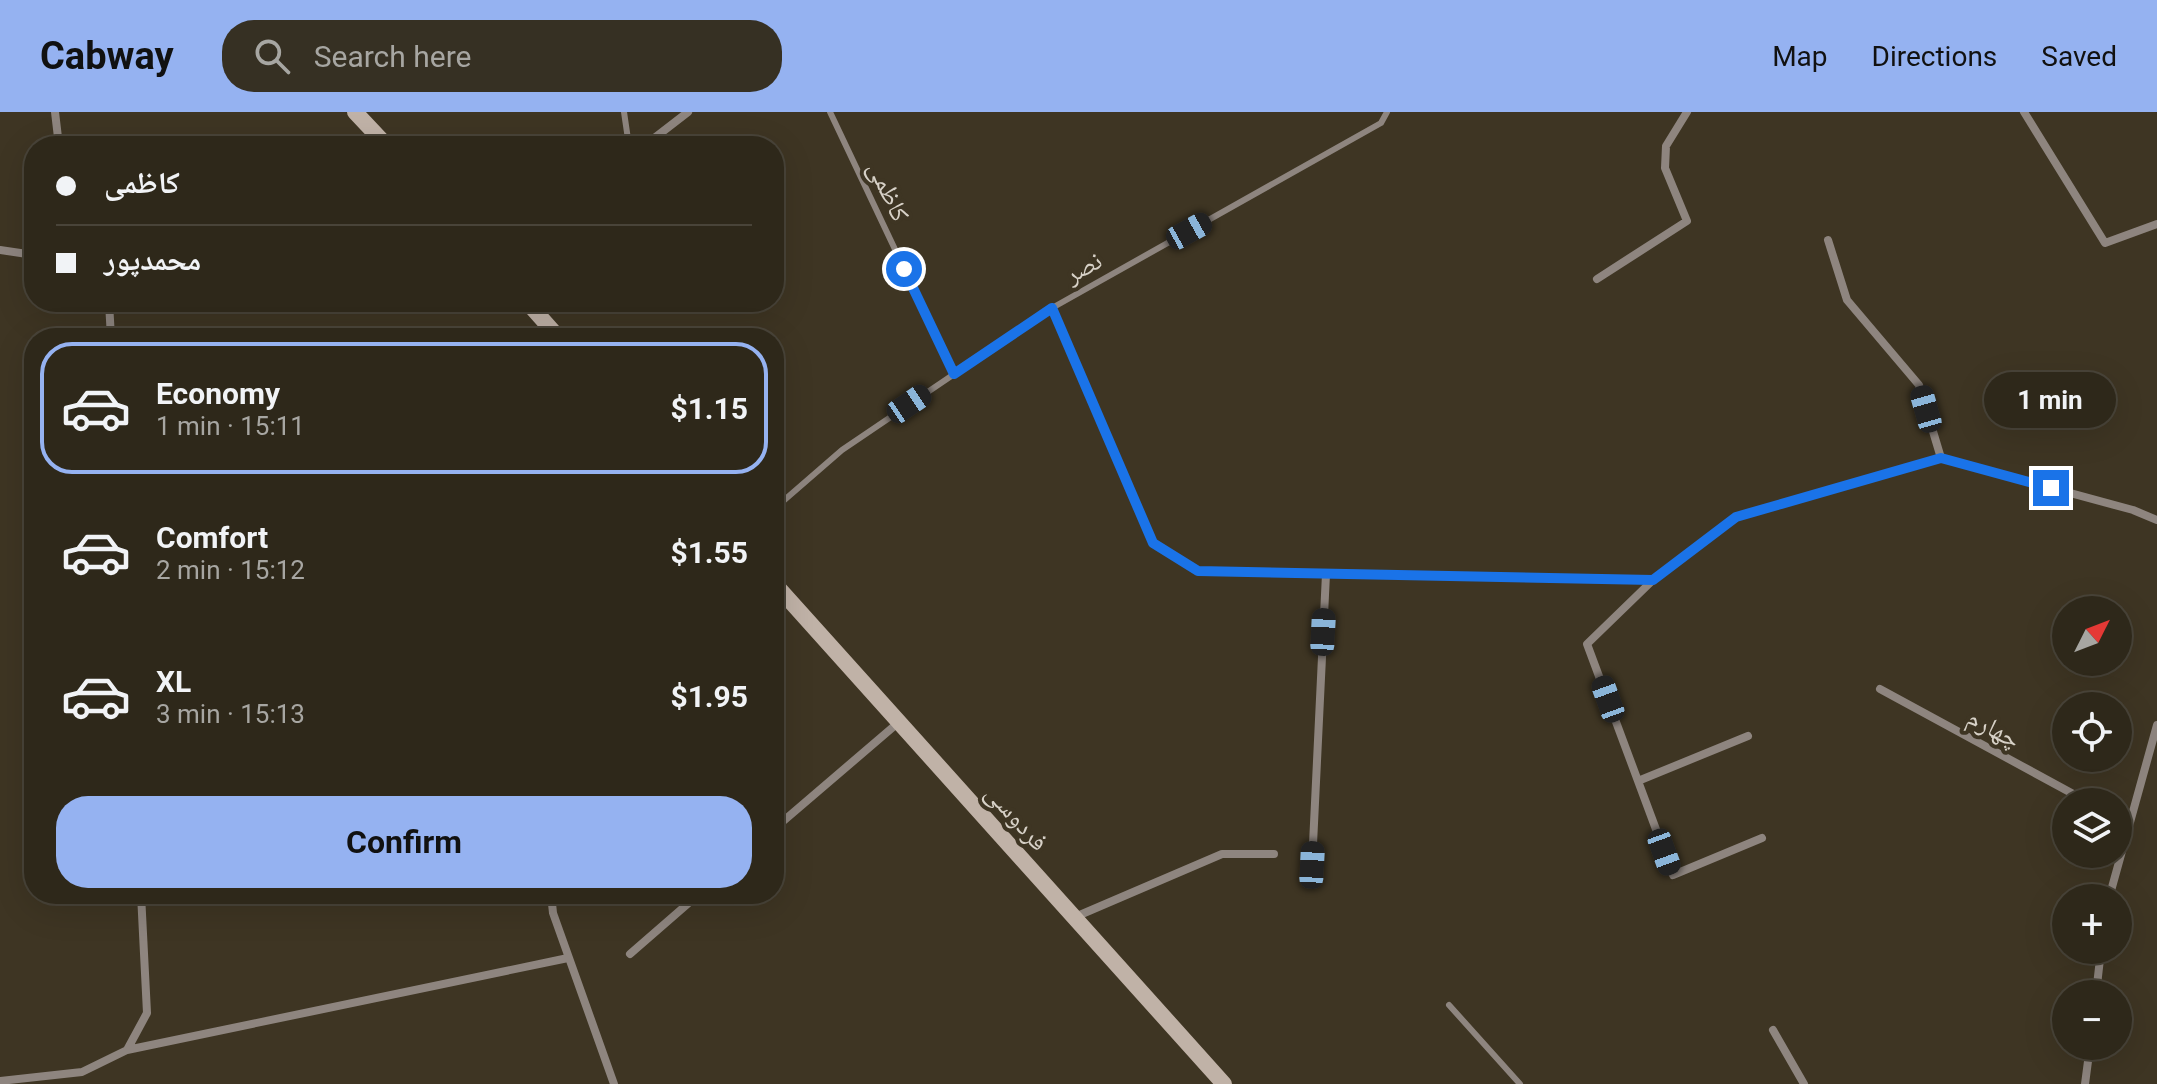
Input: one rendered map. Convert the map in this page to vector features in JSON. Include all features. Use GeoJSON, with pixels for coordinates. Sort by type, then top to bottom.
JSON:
{"type":"FeatureCollection","features":[{"type":"Feature","properties":{"kind":"main road"},"geometry":{"type":"LineString","coordinates":[[355,112],[378,136]]}},
{"type":"Feature","properties":{"kind":"main road"},"geometry":{"type":"LineString","coordinates":[[536,312],[550,328]]}},
{"type":"Feature","properties":{"kind":"main road","name":"فردوسی"},"geometry":{"type":"LineString","coordinates":[[784,596],[1224,1084]]}},
{"type":"Feature","properties":{"kind":"street"},"geometry":{"type":"LineString","coordinates":[[55,112],[58,136]]}},
{"type":"Feature","properties":{"kind":"street"},"geometry":{"type":"LineString","coordinates":[[657,136],[688,112]]}},
{"type":"Feature","properties":{"kind":"street"},"geometry":{"type":"LineString","coordinates":[[1597,279],[1687,221],[1665,168],[1666,146],[1687,112]]}},
{"type":"Feature","properties":{"kind":"street"},"geometry":{"type":"LineString","coordinates":[[2024,112],[2105,243],[2157,224]]}},
{"type":"Feature","properties":{"kind":"street"},"geometry":{"type":"LineString","coordinates":[[1828,240],[1847,300],[1919,385],[1941,458]]}},
{"type":"Feature","properties":{"kind":"street"},"geometry":{"type":"LineString","coordinates":[[0,250],[24,254]]}},
{"type":"Feature","properties":{"kind":"street"},"geometry":{"type":"LineString","coordinates":[[1052,308],[1153,543],[1198,571],[1653,580]]}},
{"type":"Feature","properties":{"kind":"street"},"geometry":{"type":"LineString","coordinates":[[1762,838],[1673,875],[1587,644],[1653,580],[1736,517],[1941,458],[2133,510],[2157,520]]}},
{"type":"Feature","properties":{"kind":"street"},"geometry":{"type":"LineString","coordinates":[[1312,865],[1326,574]]}},
{"type":"Feature","properties":{"kind":"street","name":"چهارم"},"geometry":{"type":"LineString","coordinates":[[1880,689],[2062,788]]}},
{"type":"Feature","properties":{"kind":"street"},"geometry":{"type":"LineString","coordinates":[[784,820],[899,722]]}},
{"type":"Feature","properties":{"kind":"street"},"geometry":{"type":"LineString","coordinates":[[2132,813],[2157,725]]}},
{"type":"Feature","properties":{"kind":"street"},"geometry":{"type":"LineString","coordinates":[[1638,781],[1748,736]]}},
{"type":"Feature","properties":{"kind":"street"},"geometry":{"type":"LineString","coordinates":[[1074,918],[1222,854],[1274,854]]}},
{"type":"Feature","properties":{"kind":"street"},"geometry":{"type":"LineString","coordinates":[[127,1050],[147,1013],[142,904]]}},
{"type":"Feature","properties":{"kind":"street"},"geometry":{"type":"LineString","coordinates":[[552,904],[568,958],[614,1084]]}},
{"type":"Feature","properties":{"kind":"street"},"geometry":{"type":"LineString","coordinates":[[630,954],[688,904]]}},
{"type":"Feature","properties":{"kind":"street"},"geometry":{"type":"LineString","coordinates":[[0,1081],[82,1072],[127,1050],[568,958]]}},
{"type":"Feature","properties":{"kind":"street"},"geometry":{"type":"LineString","coordinates":[[1773,1030],[1804,1084]]}},
{"type":"Feature","properties":{"kind":"street"},"geometry":{"type":"LineString","coordinates":[[2085,1084],[2088,1060]]}},
{"type":"Feature","properties":{"kind":"lane"},"geometry":{"type":"LineString","coordinates":[[624,112],[628,136]]}},
{"type":"Feature","properties":{"kind":"lane","name":"کاظمی"},"geometry":{"type":"LineString","coordinates":[[830,112],[954,374]]}},
{"type":"Feature","properties":{"kind":"lane","name":"نصر"},"geometry":{"type":"LineString","coordinates":[[784,500],[842,450],[1052,308],[1381,123],[1387,112]]}},
{"type":"Feature","properties":{"kind":"lane"},"geometry":{"type":"LineString","coordinates":[[1449,1005],[1520,1084]]}},
{"type":"Feature","properties":{"kind":"route"},"geometry":{"type":"LineString","coordinates":[[904,269],[954,374],[1052,308],[1153,543],[1198,571],[1653,580],[1736,517],[1941,458],[2051,488]]}}]}
